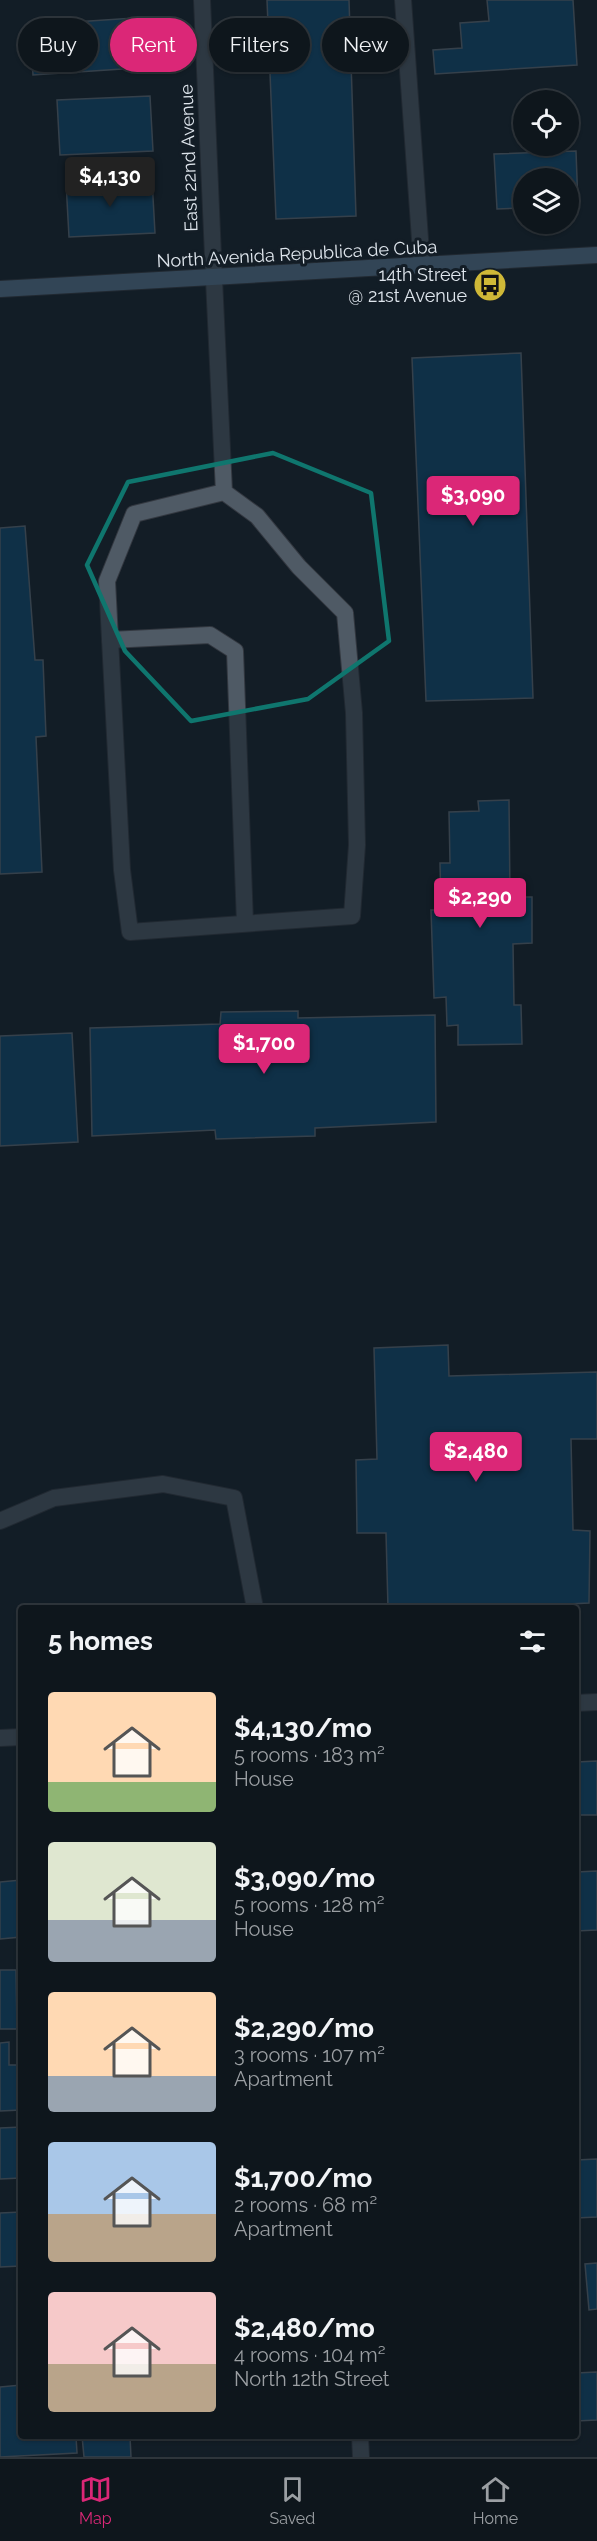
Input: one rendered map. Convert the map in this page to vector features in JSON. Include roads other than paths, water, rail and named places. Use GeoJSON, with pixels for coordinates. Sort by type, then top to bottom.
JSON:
{"type":"FeatureCollection","features":[{"type":"Feature","properties":{"kind":"main road","name":"North Avenida Republica de Cuba"},"geometry":{"type":"LineString","coordinates":[[0,289],[214,279],[597,255]]}},
{"type":"Feature","properties":{"kind":"street","name":"East 22nd Avenue"},"geometry":{"type":"LineString","coordinates":[[202,0],[224,492]]}},
{"type":"Feature","properties":{"kind":"street"},"geometry":{"type":"LineString","coordinates":[[403,0],[422,267]]}},
{"type":"Feature","properties":{"kind":"street"},"geometry":{"type":"LineString","coordinates":[[224,492],[257,516],[299,567],[345,613],[354,713],[357,845],[352,916],[130,932],[122,870],[110,640],[107,581],[134,514],[224,492]]}},
{"type":"Feature","properties":{"kind":"street"},"geometry":{"type":"LineString","coordinates":[[110,640],[210,635],[235,651],[245,923]]}},
{"type":"Feature","properties":{"kind":"street"},"geometry":{"type":"LineString","coordinates":[[0,1521],[54,1498],[163,1484],[234,1498],[254,1605]]}},
{"type":"Feature","properties":{"kind":"street"},"geometry":{"type":"LineString","coordinates":[[579,1704],[597,1702]]}},
{"type":"Feature","properties":{"kind":"street"},"geometry":{"type":"LineString","coordinates":[[0,1738],[18,1737]]}},
{"type":"Feature","properties":{"kind":"street"},"geometry":{"type":"LineString","coordinates":[[360,2439],[361,2457]]}},
{"type":"Feature","properties":{"kind":"place","name":"14th Street @ 21st Avenue"},"geometry":{"type":"Point","coordinates":[490,285]}}]}
